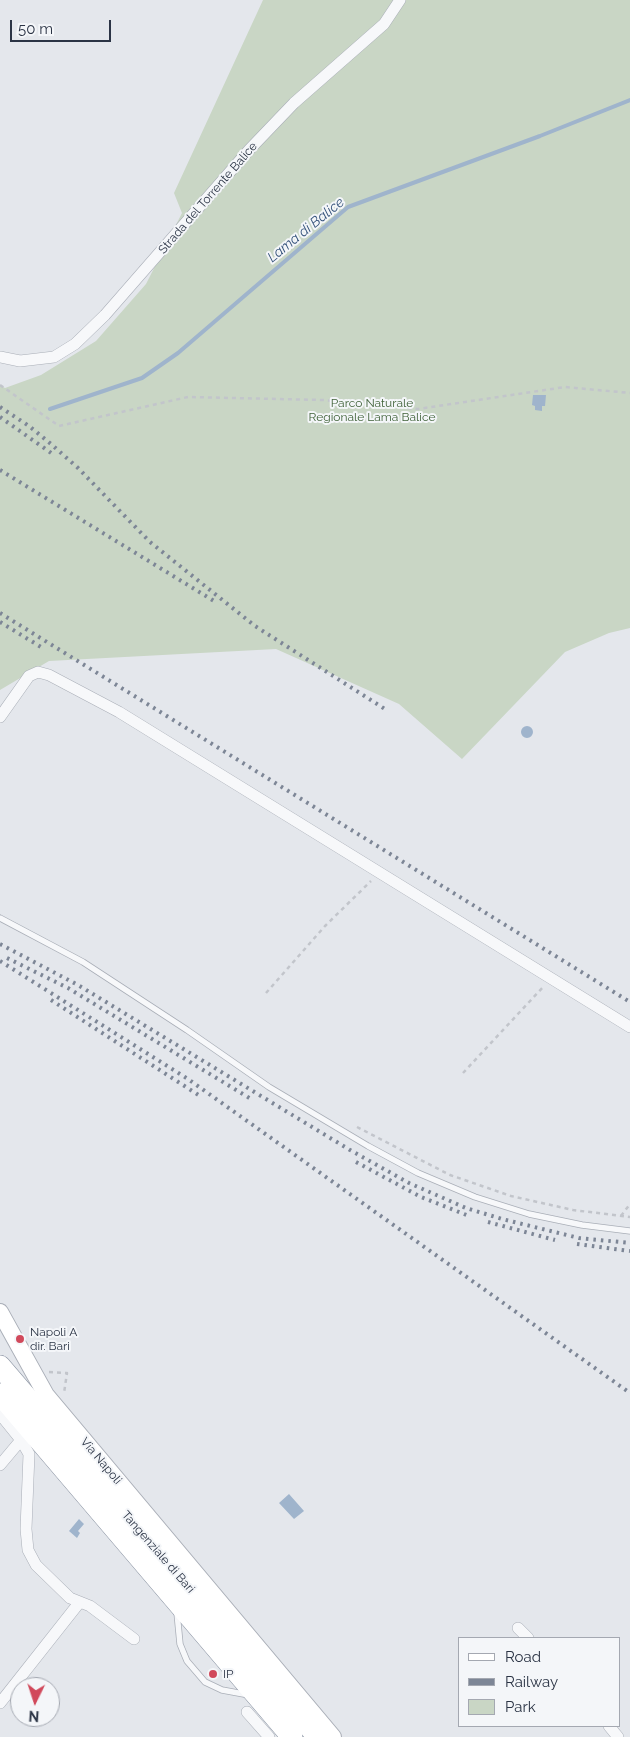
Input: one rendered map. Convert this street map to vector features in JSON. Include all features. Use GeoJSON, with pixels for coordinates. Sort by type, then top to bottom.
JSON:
{"type":"FeatureCollection","features":[{"type":"Feature","properties":{"kind":"highway","name":"Tangenziale di Bari"},"geometry":{"type":"LineString","coordinates":[[0,1366],[318,1737]]}},
{"type":"Feature","properties":{"kind":"highway","name":"Tangenziale di Bari"},"geometry":{"type":"LineString","coordinates":[[0,1394],[176,1598],[253,1704],[292,1737]]}},
{"type":"Feature","properties":{"kind":"street","name":"Strada del Torrente Balice"},"geometry":{"type":"LineString","coordinates":[[0,357],[20,361],[54,356],[76,344],[106,315],[249,150],[294,104],[384,24],[400,0]]}},
{"type":"Feature","properties":{"kind":"street"},"geometry":{"type":"LineString","coordinates":[[0,717],[28,676],[38,672],[49,675],[119,712],[630,1026]]}},
{"type":"Feature","properties":{"kind":"street","name":"Via Napoli"},"geometry":{"type":"LineString","coordinates":[[0,1312],[46,1395],[333,1737]]}},
{"type":"Feature","properties":{"kind":"street"},"geometry":{"type":"LineString","coordinates":[[0,1414],[21,1440],[29,1454],[26,1529],[28,1550],[36,1565],[70,1598],[90,1606],[134,1639]]}},
{"type":"Feature","properties":{"kind":"street"},"geometry":{"type":"LineString","coordinates":[[0,1465],[21,1440]]}},
{"type":"Feature","properties":{"kind":"street"},"geometry":{"type":"LineString","coordinates":[[0,1703],[79,1603]]}},
{"type":"Feature","properties":{"kind":"street"},"geometry":{"type":"LineString","coordinates":[[518,1628],[527,1637]]}},
{"type":"Feature","properties":{"kind":"street"},"geometry":{"type":"LineString","coordinates":[[253,1704],[269,1737]]}},
{"type":"Feature","properties":{"kind":"street"},"geometry":{"type":"LineString","coordinates":[[610,1727],[618,1737]]}},
{"type":"Feature","properties":{"kind":"lane"},"geometry":{"type":"LineString","coordinates":[[0,918],[83,962],[269,1087],[368,1146],[418,1173],[475,1197],[529,1214],[582,1225],[630,1231]]}},
{"type":"Feature","properties":{"kind":"lane"},"geometry":{"type":"LineString","coordinates":[[176,1598],[180,1644],[187,1661],[205,1682],[253,1704]]}},
{"type":"Feature","properties":{"kind":"path"},"geometry":{"type":"LineString","coordinates":[[0,385],[59,426],[188,397],[323,400],[418,409],[565,387],[630,393]]}},
{"type":"Feature","properties":{"kind":"path"},"geometry":{"type":"LineString","coordinates":[[266,993],[325,926],[379,873]]}},
{"type":"Feature","properties":{"kind":"path"},"geometry":{"type":"LineString","coordinates":[[462,1073],[552,978]]}},
{"type":"Feature","properties":{"kind":"path"},"geometry":{"type":"LineString","coordinates":[[350,1123],[450,1174],[511,1196],[573,1210],[630,1217]]}},
{"type":"Feature","properties":{"kind":"path"},"geometry":{"type":"LineString","coordinates":[[621,1216],[630,1204]]}},
{"type":"Feature","properties":{"kind":"path"},"geometry":{"type":"LineString","coordinates":[[46,1372],[67,1373],[64,1393]]}},
{"type":"Feature","properties":{"kind":"green space","name":"Parco Naturale Regionale Lama Balice"},"geometry":{"type":"Polygon","coordinates":[[[263,0],[630,0],[630,628],[609,633],[565,652],[462,759],[399,704],[276,649],[49,661],[0,690],[0,385],[5,388],[41,375],[96,341],[146,284],[182,213],[174,193],[263,0]]]}},
{"type":"Feature","properties":{"kind":"water"},"geometry":{"type":"Polygon","coordinates":[[[533,395],[546,395],[545,406],[542,406],[542,411],[535,410],[535,406],[532,405],[533,395]]]}},
{"type":"Feature","properties":{"kind":"water"},"geometry":{"type":"Polygon","coordinates":[[[525,726],[529,726],[533,732],[529,738],[525,738],[521,734],[521,730],[525,726]]]}},
{"type":"Feature","properties":{"kind":"water"},"geometry":{"type":"Polygon","coordinates":[[[289,1494],[304,1511],[294,1519],[279,1503],[289,1494]]]}},
{"type":"Feature","properties":{"kind":"water"},"geometry":{"type":"Polygon","coordinates":[[[79,1519],[84,1524],[78,1531],[80,1533],[77,1538],[69,1531],[79,1519]]]}},
{"type":"Feature","properties":{"kind":"waterway","name":"Lama di Balice"},"geometry":{"type":"LineString","coordinates":[[50,409],[142,378],[178,353],[348,207],[540,136],[630,100]]}},
{"type":"Feature","properties":{"kind":"railway"},"geometry":{"type":"LineString","coordinates":[[0,407],[29,426],[51,444],[78,468],[150,542],[255,626],[388,711]]}},
{"type":"Feature","properties":{"kind":"railway"},"geometry":{"type":"LineString","coordinates":[[0,417],[54,455]]}},
{"type":"Feature","properties":{"kind":"railway"},"geometry":{"type":"LineString","coordinates":[[0,470],[214,601]]}},
{"type":"Feature","properties":{"kind":"railway"},"geometry":{"type":"LineString","coordinates":[[0,613],[630,1002]]}},
{"type":"Feature","properties":{"kind":"railway"},"geometry":{"type":"LineString","coordinates":[[0,622],[41,647]]}},
{"type":"Feature","properties":{"kind":"railway"},"geometry":{"type":"LineString","coordinates":[[0,944],[78,985],[350,1150],[409,1183],[466,1208],[502,1219],[579,1238],[630,1243]]}},
{"type":"Feature","properties":{"kind":"railway"},"geometry":{"type":"LineString","coordinates":[[7,958],[68,988],[251,1099]]}},
{"type":"Feature","properties":{"kind":"railway"},"geometry":{"type":"LineString","coordinates":[[0,961],[188,1079],[630,1393]]}},
{"type":"Feature","properties":{"kind":"railway"},"geometry":{"type":"LineString","coordinates":[[51,1000],[200,1096]]}},
{"type":"Feature","properties":{"kind":"railway"},"geometry":{"type":"LineString","coordinates":[[356,1162],[421,1197],[469,1216]]}},
{"type":"Feature","properties":{"kind":"railway"},"geometry":{"type":"LineString","coordinates":[[488,1222],[555,1240]]}},
{"type":"Feature","properties":{"kind":"railway"},"geometry":{"type":"LineString","coordinates":[[577,1244],[630,1251]]}},
{"type":"Feature","properties":{"kind":"place","name":"Napoli A dir. Bari"},"geometry":{"type":"Point","coordinates":[20,1339]}},
{"type":"Feature","properties":{"kind":"place","name":"IP"},"geometry":{"type":"Point","coordinates":[213,1674]}}]}
